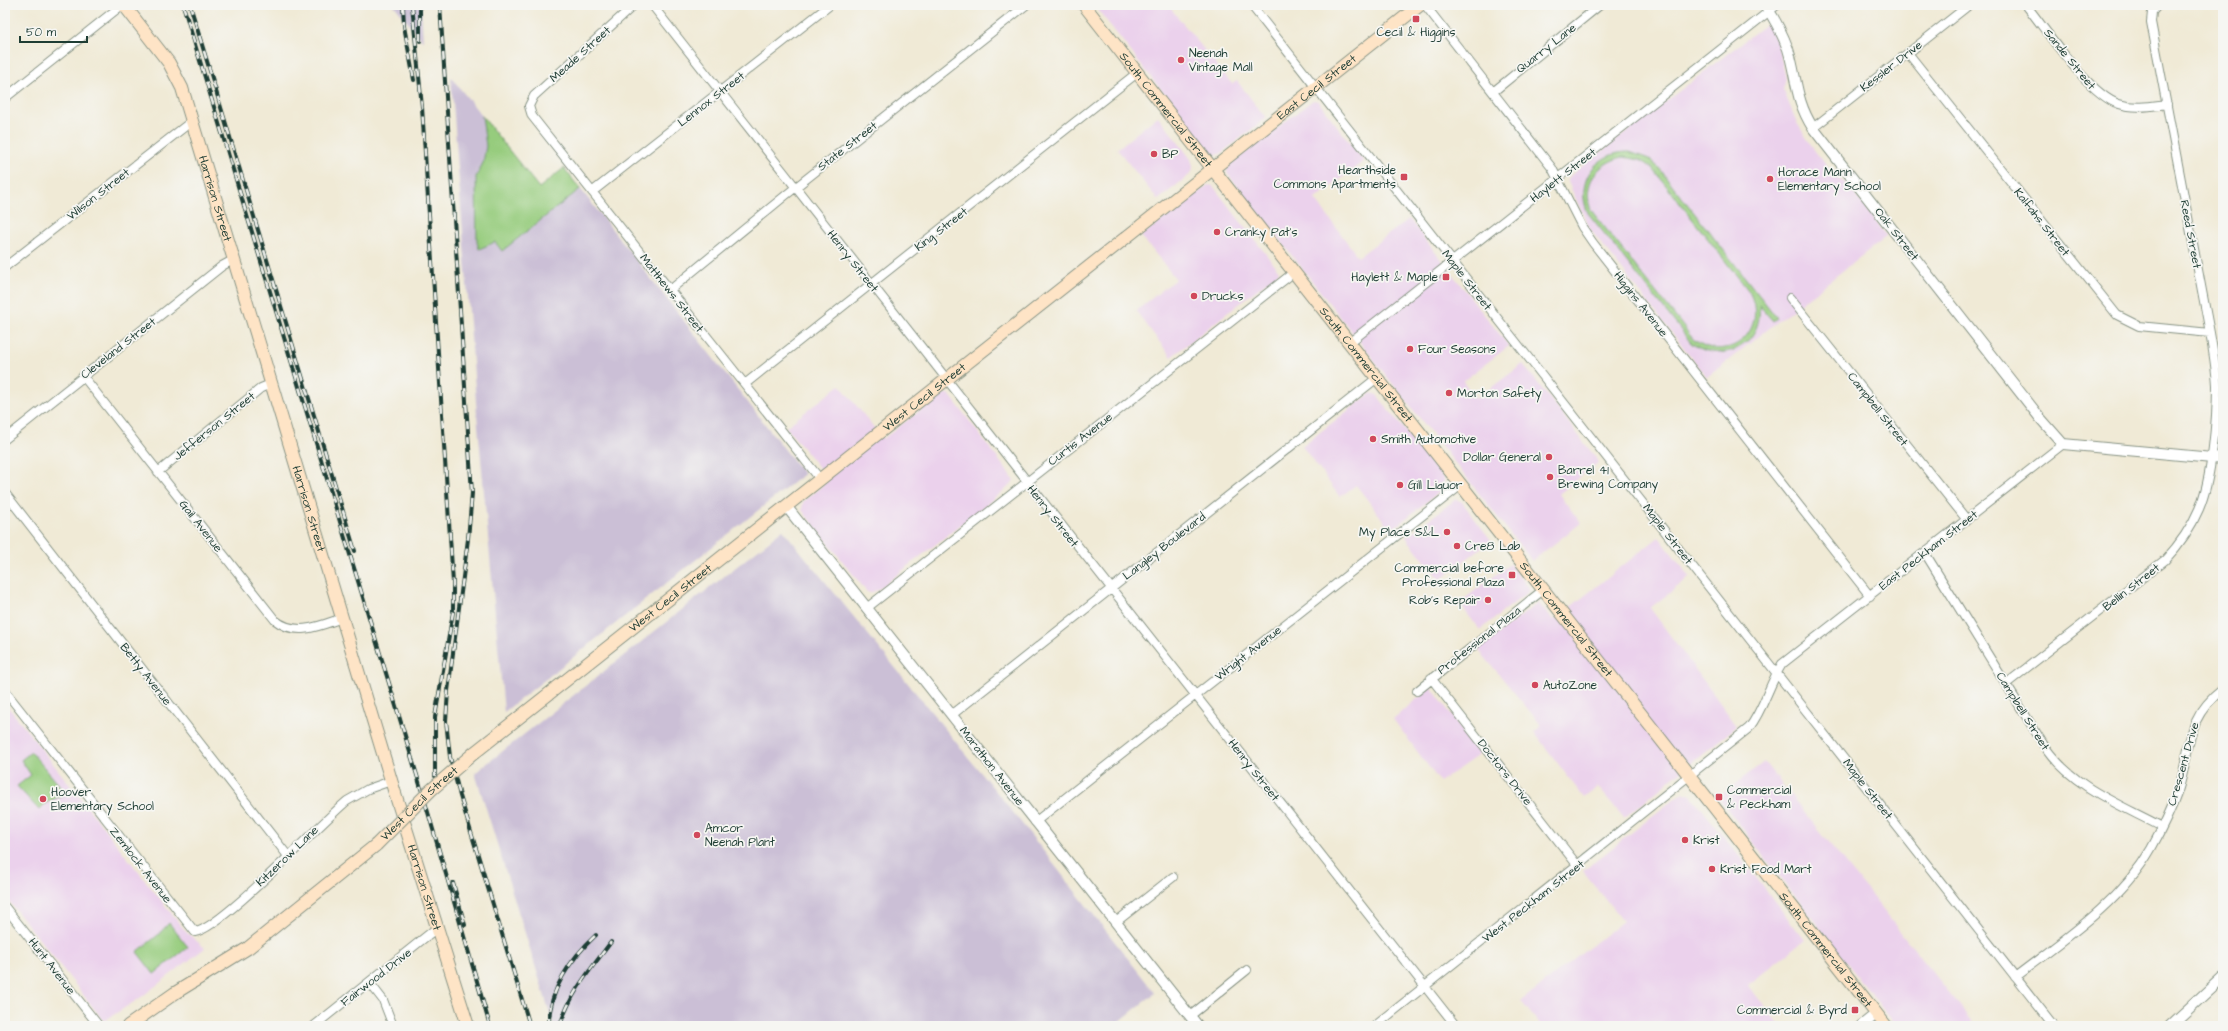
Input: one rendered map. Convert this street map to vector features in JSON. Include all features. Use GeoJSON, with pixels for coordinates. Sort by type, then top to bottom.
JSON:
{"type":"FeatureCollection","features":[{"type":"Feature","properties":{"kind":"main road","name":"Harrison Street"},"geometry":{"type":"LineString","coordinates":[[123,5],[169,63],[182,88],[391,781],[468,1026]]}},
{"type":"Feature","properties":{"kind":"main road","name":"South Commercial Street"},"geometry":{"type":"LineString","coordinates":[[1084,5],[1886,1026]]}},
{"type":"Feature","properties":{"kind":"main road","name":"East Cecil Street"},"geometry":{"type":"LineString","coordinates":[[1213,169],[1420,5]]}},
{"type":"Feature","properties":{"kind":"main road","name":"West Cecil Street"},"geometry":{"type":"LineString","coordinates":[[128,1026],[175,993],[248,948],[376,845],[431,790],[474,753],[945,379],[1213,169]]}},
{"type":"Feature","properties":{"kind":"street"},"geometry":{"type":"LineString","coordinates":[[5,98],[123,5]]}},
{"type":"Feature","properties":{"kind":"street","name":"Meade Street"},"geometry":{"type":"LineString","coordinates":[[529,106],[534,96],[634,5]]}},
{"type":"Feature","properties":{"kind":"street","name":"Henry Street"},"geometry":{"type":"LineString","coordinates":[[652,5],[1194,696],[1456,1026]]}},
{"type":"Feature","properties":{"kind":"street","name":"Lennox Street"},"geometry":{"type":"LineString","coordinates":[[592,192],[830,5]]}},
{"type":"Feature","properties":{"kind":"street","name":"State Street"},"geometry":{"type":"LineString","coordinates":[[670,290],[795,188],[1026,5]]}},
{"type":"Feature","properties":{"kind":"street","name":"Maple Street"},"geometry":{"type":"LineString","coordinates":[[1251,5],[2054,1026]]}},
{"type":"Feature","properties":{"kind":"street","name":"Higgins Avenue"},"geometry":{"type":"LineString","coordinates":[[1425,5],[1558,178],[1582,227],[1593,243],[1870,596]]}},
{"type":"Feature","properties":{"kind":"street","name":"Quarry Lane"},"geometry":{"type":"LineString","coordinates":[[1493,92],[1600,5]]}},
{"type":"Feature","properties":{"kind":"street","name":"Kessler Drive"},"geometry":{"type":"LineString","coordinates":[[1813,128],[1969,5]]}},
{"type":"Feature","properties":{"kind":"street","name":"Sande Street"},"geometry":{"type":"LineString","coordinates":[[2026,5],[2098,93],[2114,103],[2134,107],[2167,104]]}},
{"type":"Feature","properties":{"kind":"street","name":"Reed Street"},"geometry":{"type":"LineString","coordinates":[[2158,5],[2152,12],[2151,22],[2210,334],[2216,385],[2211,458]]}},
{"type":"Feature","properties":{"kind":"street","name":"Oak Street"},"geometry":{"type":"LineString","coordinates":[[1770,7],[1788,50],[1797,94],[1813,128],[2041,419],[2063,444]]}},
{"type":"Feature","properties":{"kind":"street","name":"Haylett Street"},"geometry":{"type":"LineString","coordinates":[[1348,343],[1558,178],[1770,7]]}},
{"type":"Feature","properties":{"kind":"street","name":"Kalfahs Street"},"geometry":{"type":"LineString","coordinates":[[1908,53],[2117,315],[2139,326],[2210,334]]}},
{"type":"Feature","properties":{"kind":"street","name":"King Street"},"geometry":{"type":"LineString","coordinates":[[745,384],[1137,73]]}},
{"type":"Feature","properties":{"kind":"street","name":"Matthews Street"},"geometry":{"type":"LineString","coordinates":[[529,106],[534,120],[820,479]]}},
{"type":"Feature","properties":{"kind":"street","name":"Wilson Street"},"geometry":{"type":"LineString","coordinates":[[5,267],[192,121]]}},
{"type":"Feature","properties":{"kind":"street","name":"Cleveland Street"},"geometry":{"type":"LineString","coordinates":[[5,438],[222,266],[233,260]]}},
{"type":"Feature","properties":{"kind":"street","name":"Curtis Avenue"},"geometry":{"type":"LineString","coordinates":[[868,607],[1293,272]]}},
{"type":"Feature","properties":{"kind":"street","name":"Campbell Street"},"geometry":{"type":"LineString","coordinates":[[1790,298],[1967,520]]}},
{"type":"Feature","properties":{"kind":"street","name":"Gail Avenue"},"geometry":{"type":"LineString","coordinates":[[83,376],[158,472],[281,624],[301,630],[342,618]]}},
{"type":"Feature","properties":{"kind":"street","name":"Langley Boulevard"},"geometry":{"type":"LineString","coordinates":[[953,714],[1377,378]]}},
{"type":"Feature","properties":{"kind":"street","name":"Jefferson Street"},"geometry":{"type":"LineString","coordinates":[[158,472],[261,388],[271,384]]}},
{"type":"Feature","properties":{"kind":"street"},"geometry":{"type":"LineString","coordinates":[[2063,444],[2223,459]]}},
{"type":"Feature","properties":{"kind":"street","name":"East Peckham Street"},"geometry":{"type":"LineString","coordinates":[[1690,776],[1749,728],[1782,664],[2063,444]]}},
{"type":"Feature","properties":{"kind":"street","name":"Bellin Street"},"geometry":{"type":"LineString","coordinates":[[2006,684],[2153,570],[2175,548],[2193,522],[2200,508],[2208,479],[2211,458]]}},
{"type":"Feature","properties":{"kind":"street","name":"Wright Avenue"},"geometry":{"type":"LineString","coordinates":[[1035,822],[1461,485]]}},
{"type":"Feature","properties":{"kind":"street","name":"Betty Avenue"},"geometry":{"type":"LineString","coordinates":[[5,493],[288,856]]}},
{"type":"Feature","properties":{"kind":"street","name":"Marathon Avenue"},"geometry":{"type":"LineString","coordinates":[[786,506],[953,714],[1035,822],[1198,1026]]}},
{"type":"Feature","properties":{"kind":"street","name":"Campbell Street"},"geometry":{"type":"LineString","coordinates":[[1924,553],[2045,747],[2070,776],[2095,793],[2162,827]]}},
{"type":"Feature","properties":{"kind":"street","name":"Professional Plaza"},"geometry":{"type":"LineString","coordinates":[[1416,691],[1543,590]]}},
{"type":"Feature","properties":{"kind":"street","name":"Doctors Drive"},"geometry":{"type":"LineString","coordinates":[[1431,678],[1578,866]]}},
{"type":"Feature","properties":{"kind":"street","name":"Crescent Drive"},"geometry":{"type":"LineString","coordinates":[[2015,977],[2112,899],[2135,872],[2150,850],[2178,791],[2194,724],[2202,708],[2223,689]]}},
{"type":"Feature","properties":{"kind":"street","name":"Zemlock Avenue"},"geometry":{"type":"LineString","coordinates":[[5,692],[188,925]]}},
{"type":"Feature","properties":{"kind":"street","name":"West Peckham Street"},"geometry":{"type":"LineString","coordinates":[[1375,1026],[1690,776]]}},
{"type":"Feature","properties":{"kind":"street","name":"Kitzerow Lane"},"geometry":{"type":"LineString","coordinates":[[188,925],[195,932],[205,928],[240,901],[347,801],[368,789],[391,781]]}},
{"type":"Feature","properties":{"kind":"street"},"geometry":{"type":"LineString","coordinates":[[1116,922],[1173,877]]}},
{"type":"Feature","properties":{"kind":"street","name":"Hunt Avenue"},"geometry":{"type":"LineString","coordinates":[[5,907],[99,1026]]}},
{"type":"Feature","properties":{"kind":"street","name":"Fairwood Drive"},"geometry":{"type":"LineString","coordinates":[[314,1026],[438,928]]}},
{"type":"Feature","properties":{"kind":"street"},"geometry":{"type":"LineString","coordinates":[[1190,1016],[1247,970]]}},
{"type":"Feature","properties":{"kind":"street"},"geometry":{"type":"LineString","coordinates":[[2170,1026],[2194,1006],[2223,977]]}},
{"type":"Feature","properties":{"kind":"street"},"geometry":{"type":"LineString","coordinates":[[370,982],[383,1000],[392,1026]]}},
{"type":"Feature","properties":{"kind":"street"},"geometry":{"type":"LineString","coordinates":[[1861,1026],[1876,1014]]}},
{"type":"Feature","properties":{"kind":"shaded area"},"geometry":{"type":"Polygon","coordinates":[[[394,5],[421,5],[423,42],[394,5]]]}},
{"type":"Feature","properties":{"kind":"shaded area"},"geometry":{"type":"Polygon","coordinates":[[[1104,5],[1168,5],[1232,84],[1237,81],[1266,118],[1220,154],[1214,155],[1211,153],[1098,10],[1104,5]]]}},
{"type":"Feature","properties":{"kind":"shaded area","name":"Horace Mann Elementary School"},"geometry":{"type":"Polygon","coordinates":[[[1766,24],[1770,26],[1777,42],[1786,79],[1783,89],[1797,123],[1815,151],[1834,175],[1848,185],[1887,236],[1707,377],[1590,229],[1568,182],[1568,179],[1571,175],[1766,24]]]}},
{"type":"Feature","properties":{"kind":"shaded area"},"geometry":{"type":"Polygon","coordinates":[[[451,77],[539,188],[564,168],[804,474],[504,712],[477,415],[451,77]]]}},
{"type":"Feature","properties":{"kind":"shaded area"},"geometry":{"type":"Polygon","coordinates":[[[1313,100],[1318,101],[1364,161],[1315,199],[1358,257],[1409,219],[1509,346],[1463,381],[1476,399],[1523,364],[1599,462],[1559,494],[1581,523],[1532,561],[1227,173],[1228,166],[1313,100]]]}},
{"type":"Feature","properties":{"kind":"shaded area"},"geometry":{"type":"Polygon","coordinates":[[[1158,116],[1191,159],[1193,166],[1192,173],[1158,200],[1117,149],[1158,116]]]}},
{"type":"Feature","properties":{"kind":"shaded area"},"geometry":{"type":"Polygon","coordinates":[[[1208,185],[1213,186],[1279,271],[1171,357],[1136,311],[1176,279],[1141,236],[1208,185]]]}},
{"type":"Feature","properties":{"kind":"shaded area"},"geometry":{"type":"Polygon","coordinates":[[[840,385],[883,439],[942,394],[949,394],[1014,480],[1011,485],[879,589],[870,593],[867,592],[802,510],[803,502],[829,480],[786,427],[840,385]]]}},
{"type":"Feature","properties":{"kind":"shaded area"},"geometry":{"type":"Polygon","coordinates":[[[1371,393],[1377,395],[1444,479],[1444,488],[1391,530],[1356,485],[1340,497],[1302,446],[1371,393]]]}},
{"type":"Feature","properties":{"kind":"shaded area"},"geometry":{"type":"Polygon","coordinates":[[[1456,499],[1462,502],[1491,540],[1440,580],[1406,537],[1456,499]]]}},
{"type":"Feature","properties":{"kind":"shaded area"},"geometry":{"type":"Polygon","coordinates":[[[783,530],[1012,811],[1155,993],[1114,1026],[554,1026],[475,773],[783,530]]]}},
{"type":"Feature","properties":{"kind":"shaded area"},"geometry":{"type":"Polygon","coordinates":[[[1659,537],[1690,577],[1650,608],[1737,726],[1624,818],[1598,787],[1584,798],[1534,732],[1542,726],[1478,649],[1538,603],[1554,620],[1659,537]]]}},
{"type":"Feature","properties":{"kind":"shaded area"},"geometry":{"type":"Polygon","coordinates":[[[1510,564],[1528,587],[1528,592],[1480,630],[1459,603],[1510,564]]]}},
{"type":"Feature","properties":{"kind":"shaded area"},"geometry":{"type":"Polygon","coordinates":[[[1431,687],[1480,754],[1440,782],[1393,719],[1431,687]]]}},
{"type":"Feature","properties":{"kind":"shaded area","name":"Hoover Elementary School"},"geometry":{"type":"Polygon","coordinates":[[[5,703],[186,932],[205,948],[140,998],[104,1021],[5,896],[5,703]]]}},
{"type":"Feature","properties":{"kind":"shaded area"},"geometry":{"type":"Polygon","coordinates":[[[1764,762],[1976,1026],[1897,1026],[1882,1008],[1718,797],[1764,762]]]}},
{"type":"Feature","properties":{"kind":"shaded area"},"geometry":{"type":"Polygon","coordinates":[[[1683,792],[1691,795],[1805,940],[1748,985],[1780,1026],[1541,1026],[1521,1001],[1623,921],[1583,871],[1683,792]]]}},
{"type":"Feature","properties":{"kind":"green space"},"geometry":{"type":"Polygon","coordinates":[[[482,116],[539,188],[564,168],[580,189],[502,251],[495,242],[479,249],[477,242],[476,177],[483,163],[486,146],[482,116]]]}},
{"type":"Feature","properties":{"kind":"green space"},"geometry":{"type":"Polygon","coordinates":[[[1630,152],[1649,159],[1659,168],[1777,318],[1773,321],[1759,305],[1759,319],[1755,331],[1748,341],[1738,348],[1727,352],[1703,350],[1691,343],[1588,213],[1584,201],[1584,190],[1586,180],[1591,170],[1607,157],[1618,153],[1630,152]],[[1623,157],[1606,164],[1599,169],[1590,183],[1589,200],[1591,210],[1693,339],[1707,347],[1720,349],[1732,346],[1743,340],[1750,330],[1754,318],[1754,304],[1748,290],[1653,169],[1640,160],[1623,157]]]}},
{"type":"Feature","properties":{"kind":"green space"},"geometry":{"type":"Polygon","coordinates":[[[31,752],[66,793],[46,803],[39,810],[17,786],[31,775],[21,760],[31,752]]]}},
{"type":"Feature","properties":{"kind":"green space"},"geometry":{"type":"Polygon","coordinates":[[[169,923],[188,947],[154,974],[137,952],[158,935],[169,923]]]}},
{"type":"Feature","properties":{"kind":"railway"},"geometry":{"type":"LineString","coordinates":[[183,5],[423,795],[490,1026]]}},
{"type":"Feature","properties":{"kind":"railway"},"geometry":{"type":"LineString","coordinates":[[190,5],[355,551]]}},
{"type":"Feature","properties":{"kind":"railway"},"geometry":{"type":"LineString","coordinates":[[403,5],[404,26],[414,80]]}},
{"type":"Feature","properties":{"kind":"railway"},"geometry":{"type":"LineString","coordinates":[[412,5],[422,107],[453,583],[453,612],[435,717],[435,776]]}},
{"type":"Feature","properties":{"kind":"railway"},"geometry":{"type":"LineString","coordinates":[[420,5],[420,41]]}},
{"type":"Feature","properties":{"kind":"railway"},"geometry":{"type":"LineString","coordinates":[[440,5],[472,493],[468,539],[448,691],[446,721],[450,757],[460,796],[530,1026]]}},
{"type":"Feature","properties":{"kind":"railway"},"geometry":{"type":"LineString","coordinates":[[453,883],[465,925]]}},
{"type":"Feature","properties":{"kind":"railway"},"geometry":{"type":"LineString","coordinates":[[549,1026],[552,1000],[563,976],[578,954],[596,935]]}},
{"type":"Feature","properties":{"kind":"railway"},"geometry":{"type":"LineString","coordinates":[[560,1026],[575,992],[611,942]]}},
{"type":"Feature","properties":{"kind":"place","name":"Cecil & Higgins"},"geometry":{"type":"Point","coordinates":[1416,19]}},
{"type":"Feature","properties":{"kind":"place","name":"Neenah Vintage Mall"},"geometry":{"type":"Point","coordinates":[1181,60]}},
{"type":"Feature","properties":{"kind":"place","name":"BP"},"geometry":{"type":"Point","coordinates":[1154,154]}},
{"type":"Feature","properties":{"kind":"place","name":"Hearthside Commons Apartments"},"geometry":{"type":"Point","coordinates":[1404,177]}},
{"type":"Feature","properties":{"kind":"place","name":"Horace Mann Elementary School"},"geometry":{"type":"Point","coordinates":[1770,179]}},
{"type":"Feature","properties":{"kind":"place","name":"Cranky Pat's"},"geometry":{"type":"Point","coordinates":[1217,232]}},
{"type":"Feature","properties":{"kind":"place","name":"Haylett & Maple"},"geometry":{"type":"Point","coordinates":[1446,277]}},
{"type":"Feature","properties":{"kind":"place","name":"Drucks"},"geometry":{"type":"Point","coordinates":[1194,296]}},
{"type":"Feature","properties":{"kind":"place","name":"Four Seasons"},"geometry":{"type":"Point","coordinates":[1410,349]}},
{"type":"Feature","properties":{"kind":"place","name":"Morton Safety"},"geometry":{"type":"Point","coordinates":[1449,393]}},
{"type":"Feature","properties":{"kind":"place","name":"Smith Automotive"},"geometry":{"type":"Point","coordinates":[1373,439]}},
{"type":"Feature","properties":{"kind":"place","name":"Dollar General"},"geometry":{"type":"Point","coordinates":[1549,457]}},
{"type":"Feature","properties":{"kind":"place","name":"Barrel 41 Brewing Company"},"geometry":{"type":"Point","coordinates":[1550,477]}},
{"type":"Feature","properties":{"kind":"place","name":"Gill Liquor"},"geometry":{"type":"Point","coordinates":[1400,485]}},
{"type":"Feature","properties":{"kind":"place","name":"My Place S&L"},"geometry":{"type":"Point","coordinates":[1447,532]}},
{"type":"Feature","properties":{"kind":"place","name":"Cre8 Lab"},"geometry":{"type":"Point","coordinates":[1457,546]}},
{"type":"Feature","properties":{"kind":"place","name":"Commercial before Professional Plaza"},"geometry":{"type":"Point","coordinates":[1512,575]}},
{"type":"Feature","properties":{"kind":"place","name":"Rob's Repair"},"geometry":{"type":"Point","coordinates":[1488,600]}},
{"type":"Feature","properties":{"kind":"place","name":"AutoZone"},"geometry":{"type":"Point","coordinates":[1535,685]}},
{"type":"Feature","properties":{"kind":"place","name":"Commercial & Peckham"},"geometry":{"type":"Point","coordinates":[1719,797]}},
{"type":"Feature","properties":{"kind":"place","name":"Hoover Elementary School"},"geometry":{"type":"Point","coordinates":[43,799]}},
{"type":"Feature","properties":{"kind":"place","name":"Amcor Neenah Plant"},"geometry":{"type":"Point","coordinates":[697,835]}},
{"type":"Feature","properties":{"kind":"place","name":"Krist"},"geometry":{"type":"Point","coordinates":[1685,840]}},
{"type":"Feature","properties":{"kind":"place","name":"Krist Food Mart"},"geometry":{"type":"Point","coordinates":[1712,869]}},
{"type":"Feature","properties":{"kind":"place","name":"Commercial & Byrd"},"geometry":{"type":"Point","coordinates":[1855,1010]}}]}
